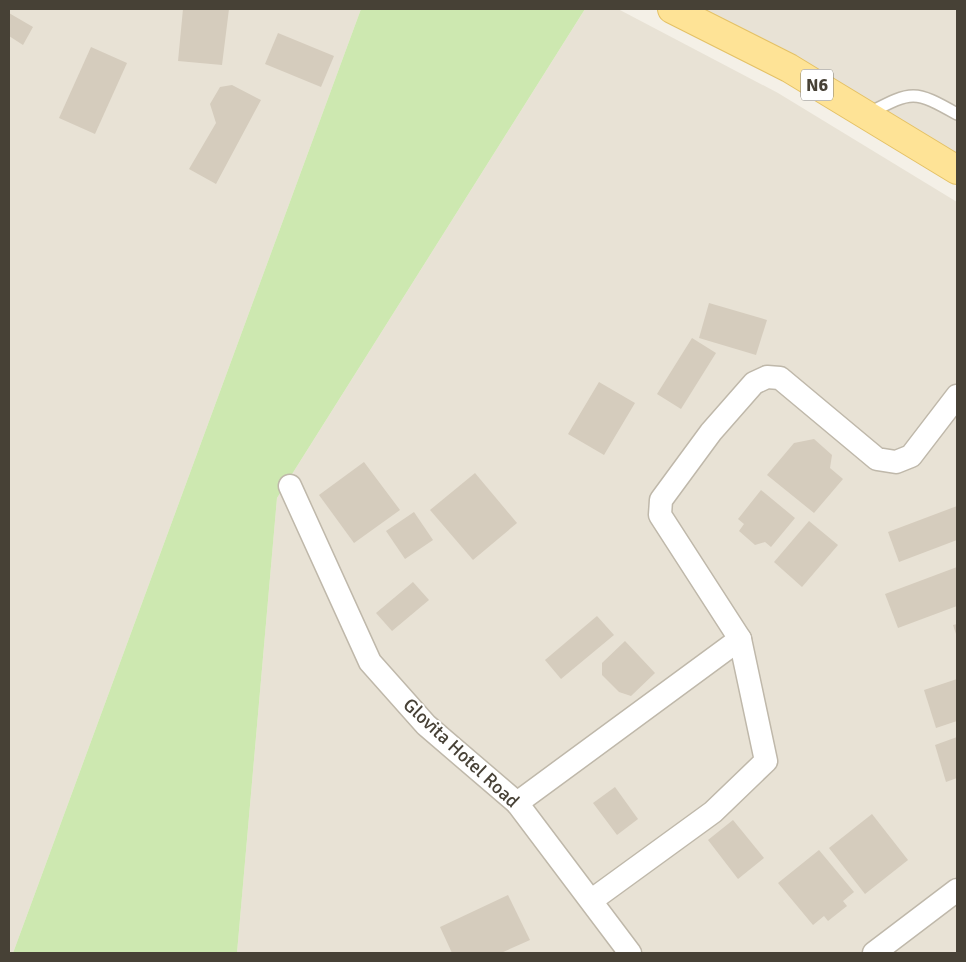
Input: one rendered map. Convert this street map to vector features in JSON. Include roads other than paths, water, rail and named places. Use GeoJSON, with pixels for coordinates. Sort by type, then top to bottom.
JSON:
{"type":"FeatureCollection","features":[{"type":"Feature","properties":{"kind":"main road","name":"N6"},"geometry":{"type":"LineString","coordinates":[[672,9],[789,68],[957,170]]}},
{"type":"Feature","properties":{"kind":"street"},"geometry":{"type":"LineString","coordinates":[[592,900],[714,812],[766,761],[740,640],[660,515],[661,500],[711,432],[754,383],[767,377],[780,378],[877,459],[896,462],[911,456],[957,396]]}},
{"type":"Feature","properties":{"kind":"street","name":"Glovita Hotel Road"},"geometry":{"type":"LineString","coordinates":[[290,486],[370,662],[426,725],[517,803],[592,900],[630,953]]}},
{"type":"Feature","properties":{"kind":"street"},"geometry":{"type":"LineString","coordinates":[[517,803],[740,640]]}},
{"type":"Feature","properties":{"kind":"street"},"geometry":{"type":"LineString","coordinates":[[874,953],[957,890]]}},
{"type":"Feature","properties":{"kind":"lane"},"geometry":{"type":"LineString","coordinates":[[866,115],[902,96],[919,96],[932,100],[957,114]]}}]}
